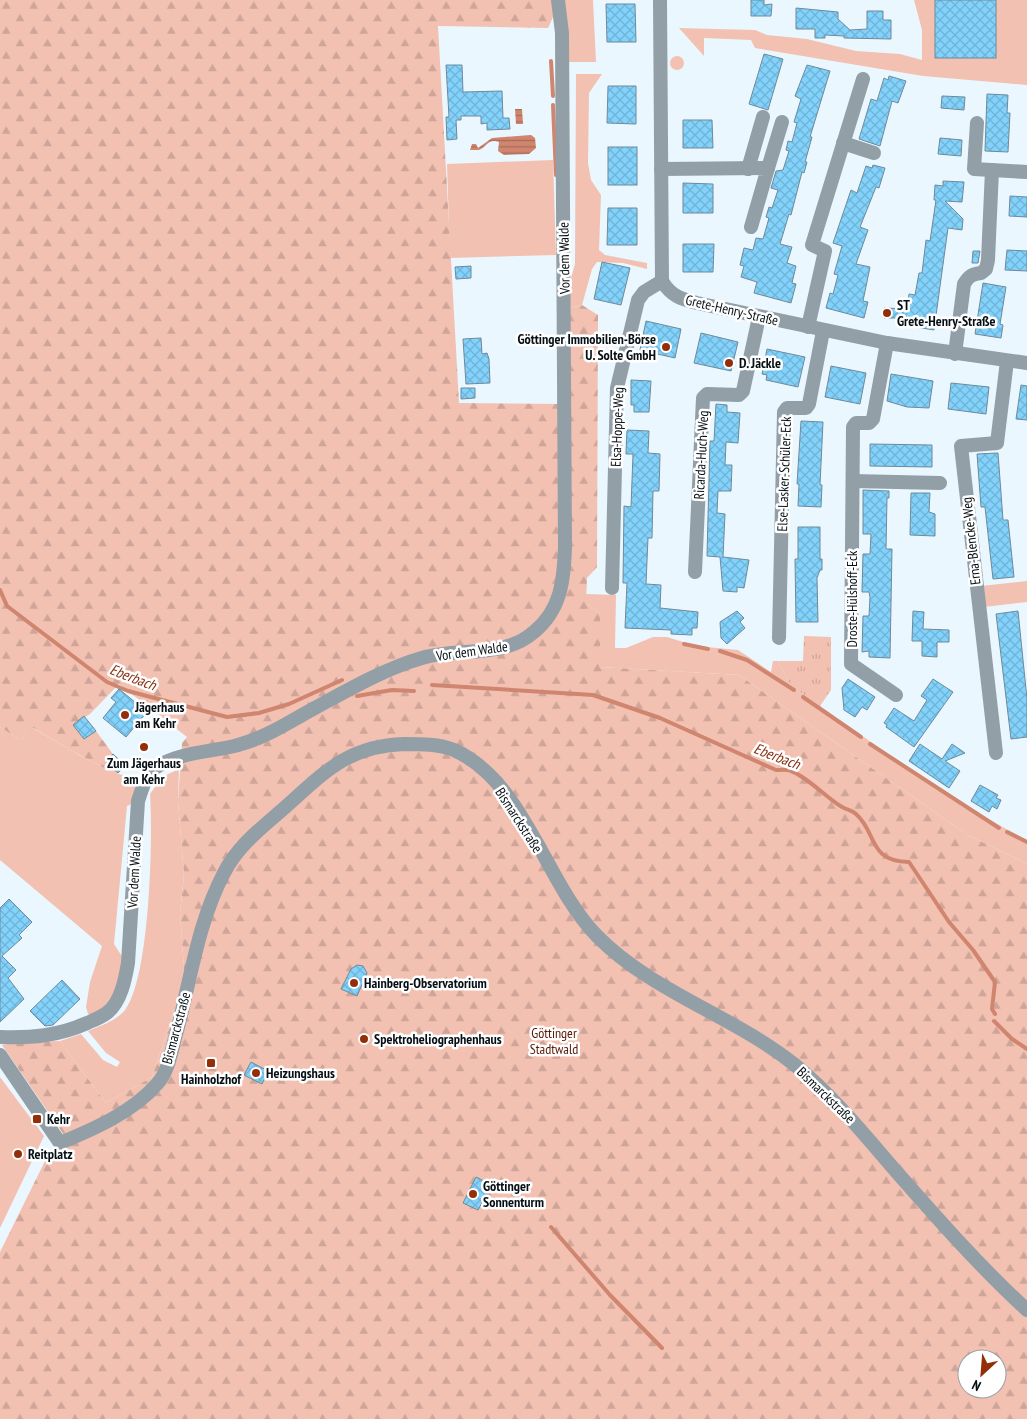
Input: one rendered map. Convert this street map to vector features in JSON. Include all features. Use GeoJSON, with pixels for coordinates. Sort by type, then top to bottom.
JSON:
{"type":"FeatureCollection","features":[{"type":"Feature","properties":{"kind":"street","name":"Vor dem Walde"},"geometry":{"type":"LineString","coordinates":[[0,1037],[39,1038],[61,1033],[100,1017],[108,1012],[117,1000],[123,986],[128,963],[138,801],[143,786],[154,768],[175,759],[252,740],[287,724],[346,692],[422,658],[440,654],[498,649],[515,645],[534,633],[554,609],[561,592],[565,547],[562,33],[558,0]]}},
{"type":"Feature","properties":{"kind":"street"},"geometry":{"type":"LineString","coordinates":[[660,0],[662,281]]}},
{"type":"Feature","properties":{"kind":"street"},"geometry":{"type":"LineString","coordinates":[[808,328],[825,251],[812,245],[863,79]]}},
{"type":"Feature","properties":{"kind":"street"},"geometry":{"type":"LineString","coordinates":[[748,169],[763,117]]}},
{"type":"Feature","properties":{"kind":"street"},"geometry":{"type":"LineString","coordinates":[[751,228],[782,122]]}},
{"type":"Feature","properties":{"kind":"street"},"geometry":{"type":"LineString","coordinates":[[977,123],[974,169],[1027,172]]}},
{"type":"Feature","properties":{"kind":"street"},"geometry":{"type":"LineString","coordinates":[[843,143],[874,153]]}},
{"type":"Feature","properties":{"kind":"street"},"geometry":{"type":"LineString","coordinates":[[661,170],[768,168]]}},
{"type":"Feature","properties":{"kind":"street"},"geometry":{"type":"LineString","coordinates":[[955,354],[964,284],[968,277],[973,274],[981,274],[986,269],[988,260],[992,170]]}},
{"type":"Feature","properties":{"kind":"street","name":"Grete-Henry-Straße"},"geometry":{"type":"LineString","coordinates":[[662,281],[669,292],[679,298],[808,328],[955,354],[1027,363]]}},
{"type":"Feature","properties":{"kind":"street","name":"Elsa-Hoppe-Weg"},"geometry":{"type":"LineString","coordinates":[[612,588],[617,388],[638,300],[644,292],[662,281]]}},
{"type":"Feature","properties":{"kind":"street","name":"Ricarda-Huch-Weg"},"geometry":{"type":"LineString","coordinates":[[696,572],[703,398],[707,394],[739,395],[743,391],[759,316]]}},
{"type":"Feature","properties":{"kind":"street","name":"Else-Lasker-Schüler-Eck"},"geometry":{"type":"LineString","coordinates":[[779,638],[784,412],[787,408],[806,408],[809,404],[823,331]]}},
{"type":"Feature","properties":{"kind":"street","name":"Droste-Hülshoff-Eck"},"geometry":{"type":"LineString","coordinates":[[887,343],[873,419],[869,423],[856,423],[853,427],[851,664],[896,695]]}},
{"type":"Feature","properties":{"kind":"street","name":"Erna-Blencke-Weg"},"geometry":{"type":"LineString","coordinates":[[996,753],[961,446],[997,443],[1007,361]]}},
{"type":"Feature","properties":{"kind":"street"},"geometry":{"type":"LineString","coordinates":[[853,481],[940,483]]}},
{"type":"Feature","properties":{"kind":"street","name":"Bismarckstraße"},"geometry":{"type":"LineString","coordinates":[[0,1055],[60,1143],[81,1134],[136,1104],[160,1082],[173,1045],[206,914],[216,888],[228,865],[242,846],[341,760],[361,751],[384,745],[439,746],[454,750],[469,759],[495,782],[529,830],[566,898],[600,940],[648,974],[766,1044],[813,1080],[856,1124],[973,1257],[1027,1310]]}},
{"type":"Feature","properties":{"kind":"green space","name":"Göttinger Stadtwald"},"geometry":{"type":"Polygon","coordinates":[[[0,0],[553,0],[554,15],[548,28],[438,26],[459,403],[567,404],[569,308],[582,305],[598,315],[597,567],[587,578],[586,603],[600,613],[600,667],[739,675],[966,834],[1027,864],[1027,1419],[0,1419],[0,1252],[46,1159],[56,1155],[64,1135],[2,1045],[19,1042],[60,1041],[106,1103],[152,1077],[179,996],[184,969],[180,913],[184,875],[178,801],[182,743],[187,737],[119,684],[90,714],[73,725],[84,739],[96,731],[113,754],[106,763],[118,773],[91,761],[33,728],[20,740],[0,727],[0,0]]]}},
{"type":"Feature","properties":{"kind":"green space"},"geometry":{"type":"Polygon","coordinates":[[[564,0],[593,0],[596,62],[567,62],[564,0]]]}},
{"type":"Feature","properties":{"kind":"green space"},"geometry":{"type":"Polygon","coordinates":[[[914,0],[935,0],[936,58],[996,58],[996,0],[1027,0],[1027,85],[923,76],[755,48],[751,40],[704,38],[704,56],[679,28],[755,30],[767,35],[807,39],[856,51],[900,54],[922,60],[922,30],[914,0]]]}},
{"type":"Feature","properties":{"kind":"green space"},"geometry":{"type":"Polygon","coordinates":[[[674,56],[680,56],[684,63],[680,70],[674,70],[670,66],[670,60],[674,56]]]}},
{"type":"Feature","properties":{"kind":"green space"},"geometry":{"type":"Polygon","coordinates":[[[576,74],[602,74],[589,93],[588,163],[591,180],[601,195],[599,250],[605,255],[647,263],[647,269],[623,263],[597,262],[592,269],[582,305],[569,308],[569,285],[575,264],[576,74]]]}},
{"type":"Feature","properties":{"kind":"green space"},"geometry":{"type":"Polygon","coordinates":[[[553,160],[556,255],[450,258],[447,164],[553,160]]]}},
{"type":"Feature","properties":{"kind":"green space"},"geometry":{"type":"Polygon","coordinates":[[[1027,581],[1027,602],[984,607],[981,586],[1027,581]]]}},
{"type":"Feature","properties":{"kind":"green space"},"geometry":{"type":"Polygon","coordinates":[[[586,594],[616,595],[615,648],[626,648],[653,637],[667,637],[696,646],[738,650],[771,672],[773,661],[778,661],[791,686],[936,786],[1027,840],[1027,864],[966,834],[739,675],[600,667],[600,613],[586,603],[586,594]]]}},
{"type":"Feature","properties":{"kind":"green space"},"geometry":{"type":"Polygon","coordinates":[[[804,636],[831,637],[831,690],[820,706],[791,686],[778,661],[803,661],[804,636]]]}},
{"type":"Feature","properties":{"kind":"green space"},"geometry":{"type":"Polygon","coordinates":[[[0,727],[20,740],[32,728],[95,764],[135,779],[135,802],[127,806],[114,944],[123,958],[117,984],[111,997],[107,1004],[93,1016],[88,1014],[86,1007],[90,982],[102,946],[0,860],[0,727]]]}},
{"type":"Feature","properties":{"kind":"green space"},"geometry":{"type":"Polygon","coordinates":[[[179,769],[178,801],[184,875],[180,913],[184,969],[179,996],[152,1077],[106,1103],[60,1041],[81,1034],[103,1060],[117,1067],[120,1062],[106,1053],[88,1031],[108,1023],[121,1014],[133,993],[140,969],[148,906],[151,842],[150,794],[162,777],[179,769]]]}},
{"type":"Feature","properties":{"kind":"green space","name":"Reitplatz"},"geometry":{"type":"Polygon","coordinates":[[[0,1077],[44,1136],[0,1228],[0,1077]]]}},
{"type":"Feature","properties":{"kind":"shaded area"},"geometry":{"type":"Polygon","coordinates":[[[515,109],[522,109],[523,124],[516,124],[515,109]]]}},
{"type":"Feature","properties":{"kind":"shaded area"},"geometry":{"type":"Polygon","coordinates":[[[531,135],[535,138],[536,148],[529,154],[504,155],[498,151],[499,142],[495,141],[490,142],[479,150],[470,150],[472,144],[476,144],[478,148],[492,138],[531,135]]]}},
{"type":"Feature","properties":{"kind":"building"},"geometry":{"type":"Polygon","coordinates":[[[751,0],[764,0],[764,5],[772,4],[771,16],[751,16],[751,0]]]}},
{"type":"Feature","properties":{"kind":"building"},"geometry":{"type":"Polygon","coordinates":[[[935,0],[996,0],[996,58],[935,58],[935,0]]]}},
{"type":"Feature","properties":{"kind":"building"},"geometry":{"type":"Polygon","coordinates":[[[606,4],[635,4],[636,42],[607,42],[606,4]]]}},
{"type":"Feature","properties":{"kind":"building"},"geometry":{"type":"Polygon","coordinates":[[[796,8],[838,12],[838,19],[850,30],[867,29],[867,11],[883,11],[883,20],[891,20],[891,39],[844,38],[844,36],[825,35],[825,38],[815,38],[815,29],[796,29],[796,8]]]}},
{"type":"Feature","properties":{"kind":"building"},"geometry":{"type":"Polygon","coordinates":[[[764,54],[783,59],[768,110],[749,104],[764,54]]]}},
{"type":"Feature","properties":{"kind":"building"},"geometry":{"type":"Polygon","coordinates":[[[446,65],[462,65],[463,92],[502,91],[503,118],[509,118],[510,129],[487,130],[487,123],[481,124],[481,116],[461,116],[461,120],[456,120],[457,139],[447,140],[446,117],[449,117],[446,65]]]}},
{"type":"Feature","properties":{"kind":"building"},"geometry":{"type":"Polygon","coordinates":[[[807,65],[830,71],[810,137],[812,137],[804,173],[802,172],[791,215],[789,214],[780,244],[792,247],[787,263],[796,266],[792,283],[796,284],[791,303],[754,293],[757,282],[741,277],[744,266],[740,265],[744,248],[753,250],[756,238],[763,239],[769,218],[766,217],[769,207],[772,208],[778,190],[771,188],[776,171],[783,170],[789,151],[786,150],[788,141],[792,142],[797,123],[794,122],[801,99],[795,96],[807,65]]]}},
{"type":"Feature","properties":{"kind":"building"},"geometry":{"type":"Polygon","coordinates":[[[889,76],[906,81],[898,103],[892,101],[880,146],[859,139],[871,99],[877,101],[884,78],[888,80],[889,76]]]}},
{"type":"Feature","properties":{"kind":"building"},"geometry":{"type":"Polygon","coordinates":[[[608,86],[636,86],[636,124],[607,123],[608,86]]]}},
{"type":"Feature","properties":{"kind":"building"},"geometry":{"type":"Polygon","coordinates":[[[987,94],[1008,95],[1007,113],[1010,113],[1008,152],[985,151],[987,94]]]}},
{"type":"Feature","properties":{"kind":"building"},"geometry":{"type":"Polygon","coordinates":[[[942,96],[965,97],[964,110],[941,108],[942,96]]]}},
{"type":"Feature","properties":{"kind":"building"},"geometry":{"type":"Polygon","coordinates":[[[683,120],[712,120],[713,148],[683,148],[683,120]]]}},
{"type":"Feature","properties":{"kind":"building"},"geometry":{"type":"Polygon","coordinates":[[[940,138],[962,140],[961,156],[938,154],[940,138]]]}},
{"type":"Feature","properties":{"kind":"building"},"geometry":{"type":"Polygon","coordinates":[[[608,147],[637,147],[637,185],[608,185],[608,147]]]}},
{"type":"Feature","properties":{"kind":"building"},"geometry":{"type":"Polygon","coordinates":[[[873,165],[885,168],[879,188],[876,187],[860,227],[868,230],[856,264],[870,267],[863,301],[868,302],[864,318],[826,308],[830,293],[833,294],[838,275],[834,274],[842,246],[833,243],[851,190],[857,193],[866,166],[872,168],[873,165]]]}},
{"type":"Feature","properties":{"kind":"building"},"geometry":{"type":"Polygon","coordinates":[[[943,181],[964,182],[962,202],[945,201],[963,219],[962,230],[948,228],[934,330],[904,325],[905,318],[884,318],[884,308],[907,309],[909,294],[915,295],[919,273],[922,273],[926,240],[930,241],[936,200],[934,200],[935,185],[943,186],[943,181]]]}},
{"type":"Feature","properties":{"kind":"building"},"geometry":{"type":"Polygon","coordinates":[[[683,183],[713,184],[713,213],[683,213],[683,183]]]}},
{"type":"Feature","properties":{"kind":"building"},"geometry":{"type":"Polygon","coordinates":[[[1010,196],[1027,197],[1027,217],[1009,216],[1010,196]]]}},
{"type":"Feature","properties":{"kind":"building"},"geometry":{"type":"Polygon","coordinates":[[[608,208],[637,208],[637,245],[607,245],[608,208]]]}},
{"type":"Feature","properties":{"kind":"building"},"geometry":{"type":"Polygon","coordinates":[[[683,244],[714,244],[713,272],[683,272],[683,244]]]}},
{"type":"Feature","properties":{"kind":"building"},"geometry":{"type":"Polygon","coordinates":[[[1007,250],[1027,251],[1027,271],[1005,270],[1007,250]]]}},
{"type":"Feature","properties":{"kind":"building"},"geometry":{"type":"Polygon","coordinates":[[[973,251],[980,251],[978,263],[972,263],[973,251]]]}},
{"type":"Feature","properties":{"kind":"building"},"geometry":{"type":"Polygon","coordinates":[[[602,262],[630,268],[621,305],[594,299],[602,262]]]}},
{"type":"Feature","properties":{"kind":"building"},"geometry":{"type":"Polygon","coordinates":[[[471,266],[471,278],[456,279],[455,267],[471,266]]]}},
{"type":"Feature","properties":{"kind":"building"},"geometry":{"type":"Polygon","coordinates":[[[983,283],[1006,287],[1000,324],[1003,325],[1001,338],[975,334],[983,283]]]}},
{"type":"Feature","properties":{"kind":"building"},"geometry":{"type":"Polygon","coordinates":[[[646,321],[681,329],[675,358],[640,350],[646,321]]]}},
{"type":"Feature","properties":{"kind":"building"},"geometry":{"type":"Polygon","coordinates":[[[701,333],[738,342],[731,371],[694,363],[701,333]]]}},
{"type":"Feature","properties":{"kind":"building"},"geometry":{"type":"Polygon","coordinates":[[[481,338],[482,354],[487,353],[489,359],[490,383],[466,384],[463,339],[481,338]]]}},
{"type":"Feature","properties":{"kind":"building"},"geometry":{"type":"Polygon","coordinates":[[[767,349],[805,357],[798,387],[766,380],[767,375],[762,374],[767,349]]]}},
{"type":"Feature","properties":{"kind":"building"},"geometry":{"type":"Polygon","coordinates":[[[831,366],[866,373],[860,404],[825,397],[831,366]]]}},
{"type":"Feature","properties":{"kind":"building"},"geometry":{"type":"Polygon","coordinates":[[[891,374],[933,381],[929,408],[907,407],[887,401],[891,374]]]}},
{"type":"Feature","properties":{"kind":"building"},"geometry":{"type":"Polygon","coordinates":[[[631,380],[651,381],[649,412],[634,412],[634,405],[631,405],[631,380]]]}},
{"type":"Feature","properties":{"kind":"building"},"geometry":{"type":"Polygon","coordinates":[[[951,383],[989,387],[986,414],[948,409],[951,383]]]}},
{"type":"Feature","properties":{"kind":"building"},"geometry":{"type":"Polygon","coordinates":[[[1021,385],[1027,386],[1027,420],[1016,419],[1021,385]]]}},
{"type":"Feature","properties":{"kind":"building"},"geometry":{"type":"Polygon","coordinates":[[[461,388],[475,388],[475,398],[461,399],[461,388]]]}},
{"type":"Feature","properties":{"kind":"building"},"geometry":{"type":"Polygon","coordinates":[[[716,404],[727,405],[727,412],[740,413],[738,443],[726,442],[725,465],[732,465],[731,491],[718,491],[717,513],[725,514],[723,557],[749,560],[744,588],[737,587],[737,592],[723,591],[720,557],[707,556],[710,441],[714,441],[716,404]]]}},
{"type":"Feature","properties":{"kind":"building"},"geometry":{"type":"Polygon","coordinates":[[[801,421],[823,422],[820,485],[822,485],[821,507],[798,506],[799,484],[797,484],[801,421]]]}},
{"type":"Feature","properties":{"kind":"building"},"geometry":{"type":"Polygon","coordinates":[[[627,430],[649,431],[648,453],[660,454],[659,491],[653,491],[652,538],[648,538],[646,584],[661,585],[660,608],[698,612],[697,628],[692,628],[692,635],[671,634],[671,630],[625,628],[627,583],[623,583],[624,506],[631,507],[633,454],[626,454],[627,430]]]}},
{"type":"Feature","properties":{"kind":"building"},"geometry":{"type":"Polygon","coordinates":[[[870,444],[932,445],[932,467],[870,466],[870,444]]]}},
{"type":"Feature","properties":{"kind":"building"},"geometry":{"type":"Polygon","coordinates":[[[998,453],[1003,520],[1008,520],[1014,577],[993,579],[985,507],[981,507],[977,454],[998,453]]]}},
{"type":"Feature","properties":{"kind":"building"},"geometry":{"type":"Polygon","coordinates":[[[863,490],[889,491],[889,498],[887,498],[886,549],[892,549],[890,658],[869,657],[869,651],[862,652],[863,616],[869,616],[870,597],[869,592],[862,592],[863,554],[870,554],[871,534],[863,534],[863,490]]]}},
{"type":"Feature","properties":{"kind":"building"},"geometry":{"type":"Polygon","coordinates":[[[911,493],[930,493],[929,512],[935,514],[935,536],[910,535],[911,493]]]}},
{"type":"Feature","properties":{"kind":"building"},"geometry":{"type":"Polygon","coordinates":[[[798,527],[820,527],[822,570],[820,570],[817,578],[818,622],[796,622],[795,559],[798,559],[798,527]]]}},
{"type":"Feature","properties":{"kind":"building"},"geometry":{"type":"Polygon","coordinates":[[[737,611],[744,618],[740,622],[745,628],[727,644],[721,638],[720,622],[737,611]]]}},
{"type":"Feature","properties":{"kind":"building"},"geometry":{"type":"Polygon","coordinates":[[[913,611],[924,612],[923,629],[949,630],[949,642],[937,642],[937,657],[922,656],[922,641],[912,641],[913,611]]]}},
{"type":"Feature","properties":{"kind":"building"},"geometry":{"type":"Polygon","coordinates":[[[1018,611],[1027,699],[1027,737],[1011,739],[996,614],[1018,611]]]}},
{"type":"Feature","properties":{"kind":"building"},"geometry":{"type":"Polygon","coordinates":[[[848,679],[875,697],[867,710],[862,707],[855,717],[844,710],[842,688],[848,679]]]}},
{"type":"Feature","properties":{"kind":"building"},"geometry":{"type":"Polygon","coordinates":[[[933,679],[953,692],[914,747],[886,727],[887,725],[884,723],[894,708],[914,721],[927,700],[921,696],[933,679]]]}},
{"type":"Feature","properties":{"kind":"building","name":"Jägerhaus am Kehr"},"geometry":{"type":"Polygon","coordinates":[[[119,689],[147,712],[126,737],[103,718],[116,702],[111,698],[119,689]]]}},
{"type":"Feature","properties":{"kind":"building"},"geometry":{"type":"Polygon","coordinates":[[[84,716],[96,731],[84,739],[73,725],[84,716]]]}},
{"type":"Feature","properties":{"kind":"building"},"geometry":{"type":"Polygon","coordinates":[[[920,744],[942,759],[952,744],[965,753],[945,761],[960,771],[949,788],[909,761],[920,744]]]}},
{"type":"Feature","properties":{"kind":"building"},"geometry":{"type":"Polygon","coordinates":[[[113,754],[125,765],[118,773],[106,762],[113,754]]]}},
{"type":"Feature","properties":{"kind":"building"},"geometry":{"type":"Polygon","coordinates":[[[980,785],[998,795],[996,798],[1001,800],[997,809],[992,806],[989,812],[971,801],[980,785]]]}},
{"type":"Feature","properties":{"kind":"building"},"geometry":{"type":"Polygon","coordinates":[[[9,899],[32,922],[19,935],[22,938],[2,956],[16,970],[8,978],[24,999],[0,1022],[0,908],[9,899]]]}},
{"type":"Feature","properties":{"kind":"building","name":"Hainberg-Observatorium"},"geometry":{"type":"Polygon","coordinates":[[[357,965],[363,966],[367,973],[357,996],[341,989],[351,969],[357,965]]]}},
{"type":"Feature","properties":{"kind":"building"},"geometry":{"type":"Polygon","coordinates":[[[62,980],[80,999],[53,1025],[45,1026],[30,1011],[62,980]]]}},
{"type":"Feature","properties":{"kind":"building","name":"Heizungshaus"},"geometry":{"type":"Polygon","coordinates":[[[251,1062],[268,1071],[262,1084],[244,1075],[251,1062]]]}},
{"type":"Feature","properties":{"kind":"building","name":"Göttinger Sonnenturm"},"geometry":{"type":"Polygon","coordinates":[[[476,1177],[492,1185],[478,1210],[463,1203],[476,1177]]]}},
{"type":"Feature","properties":{"kind":"waterway"},"geometry":{"type":"LineString","coordinates":[[551,61],[553,96]]}},
{"type":"Feature","properties":{"kind":"waterway"},"geometry":{"type":"LineString","coordinates":[[553,105],[556,175]]}},
{"type":"Feature","properties":{"kind":"waterway","name":"Eberbach"},"geometry":{"type":"LineString","coordinates":[[0,590],[7,606],[107,682],[128,691],[227,717],[259,713],[289,704],[342,680]]}},
{"type":"Feature","properties":{"kind":"waterway"},"geometry":{"type":"LineString","coordinates":[[684,644],[708,649]]}},
{"type":"Feature","properties":{"kind":"waterway"},"geometry":{"type":"LineString","coordinates":[[720,651],[747,660],[794,690]]}},
{"type":"Feature","properties":{"kind":"waterway","name":"Eberbach"},"geometry":{"type":"LineString","coordinates":[[432,685],[593,695],[660,718],[776,770],[788,770],[797,774],[836,803],[856,814],[863,821],[875,845],[886,857],[896,861],[909,862],[949,922],[973,950],[995,982],[992,1009],[995,1014]]}},
{"type":"Feature","properties":{"kind":"waterway"},"geometry":{"type":"LineString","coordinates":[[357,696],[392,690],[414,691]]}},
{"type":"Feature","properties":{"kind":"waterway"},"geometry":{"type":"LineString","coordinates":[[803,697],[861,737]]}},
{"type":"Feature","properties":{"kind":"waterway"},"geometry":{"type":"LineString","coordinates":[[870,744],[999,828]]}},
{"type":"Feature","properties":{"kind":"waterway"},"geometry":{"type":"LineString","coordinates":[[1007,832],[1027,842]]}},
{"type":"Feature","properties":{"kind":"waterway","name":"Eberbach"},"geometry":{"type":"LineString","coordinates":[[994,1021],[1012,1039],[1027,1049]]}},
{"type":"Feature","properties":{"kind":"waterway"},"geometry":{"type":"LineString","coordinates":[[551,1227],[610,1295],[662,1348]]}},
{"type":"Feature","properties":{"kind":"place","name":"ST Grete-Henry-Straße"},"geometry":{"type":"Point","coordinates":[887,313]}},
{"type":"Feature","properties":{"kind":"place","name":"Göttinger Immobilien-Börse U. Solte GmbH"},"geometry":{"type":"Point","coordinates":[666,347]}},
{"type":"Feature","properties":{"kind":"place","name":"D. Jäckle"},"geometry":{"type":"Point","coordinates":[729,363]}},
{"type":"Feature","properties":{"kind":"place","name":"Jägerhaus am Kehr"},"geometry":{"type":"Point","coordinates":[125,715]}},
{"type":"Feature","properties":{"kind":"place","name":"Zum Jägerhaus am Kehr"},"geometry":{"type":"Point","coordinates":[144,747]}},
{"type":"Feature","properties":{"kind":"place","name":"Hainberg-Observatorium"},"geometry":{"type":"Point","coordinates":[354,983]}},
{"type":"Feature","properties":{"kind":"place","name":"Spektroheliographenhaus"},"geometry":{"type":"Point","coordinates":[364,1039]}},
{"type":"Feature","properties":{"kind":"place","name":"Hainholzhof"},"geometry":{"type":"Point","coordinates":[211,1063]}},
{"type":"Feature","properties":{"kind":"place","name":"Heizungshaus"},"geometry":{"type":"Point","coordinates":[256,1073]}},
{"type":"Feature","properties":{"kind":"place","name":"Kehr"},"geometry":{"type":"Point","coordinates":[37,1119]}},
{"type":"Feature","properties":{"kind":"place","name":"Reitplatz"},"geometry":{"type":"Point","coordinates":[18,1154]}},
{"type":"Feature","properties":{"kind":"place","name":"Göttinger Sonnenturm"},"geometry":{"type":"Point","coordinates":[473,1194]}}]}
